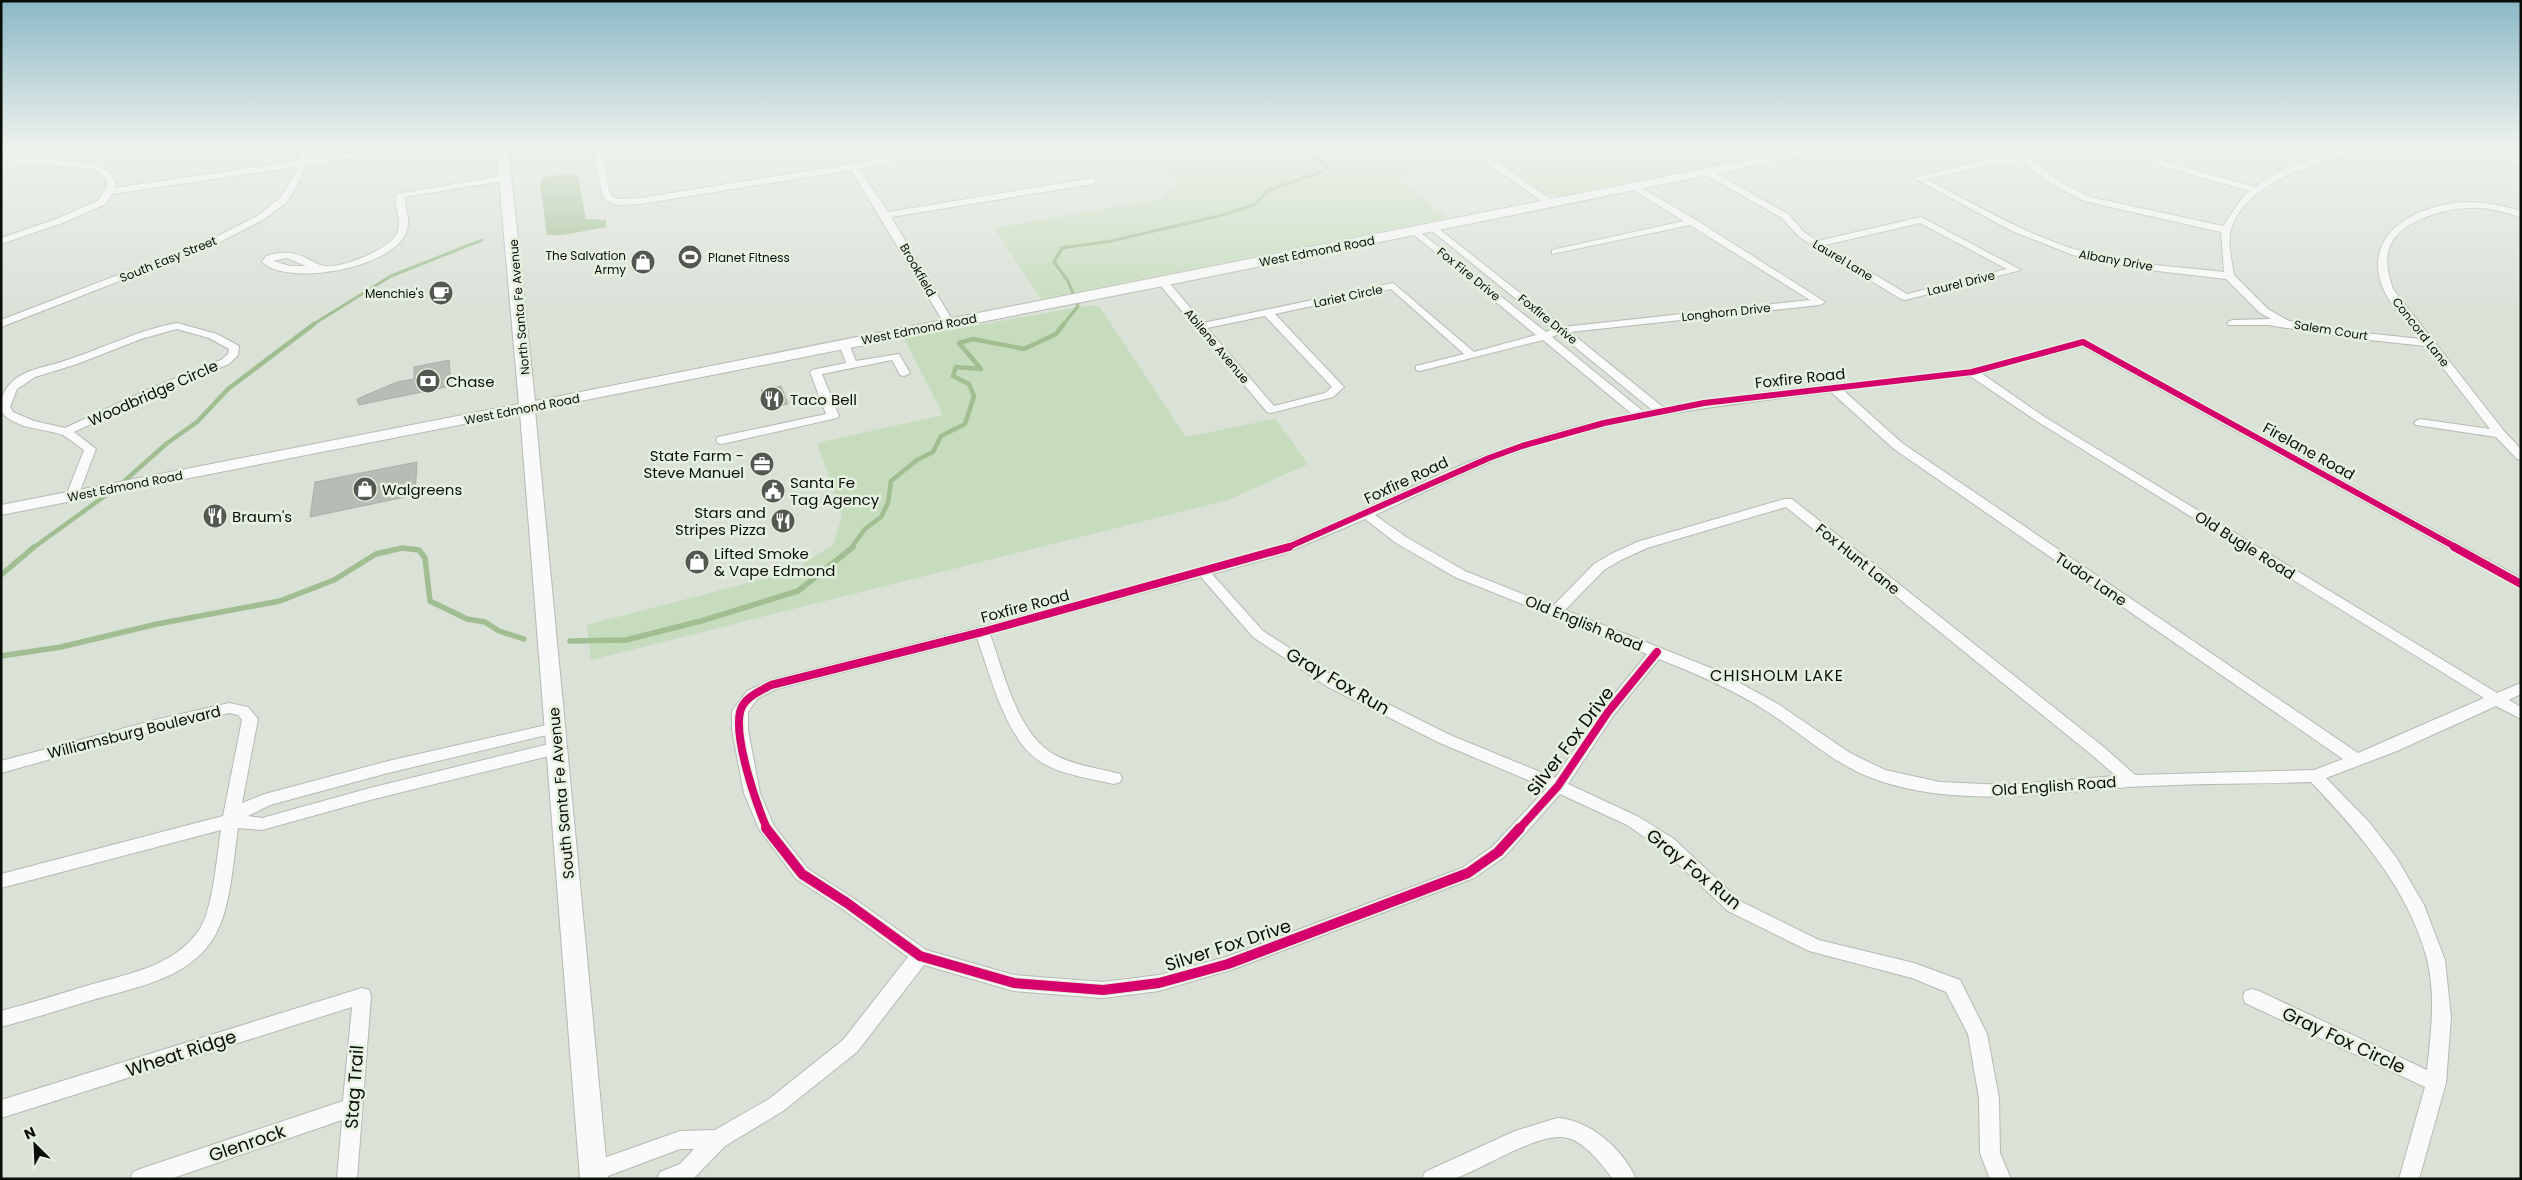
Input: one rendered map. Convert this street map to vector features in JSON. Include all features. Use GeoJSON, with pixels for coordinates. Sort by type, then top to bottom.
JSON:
{"type":"FeatureCollection","features":[{"type":"Feature","properties":{"kind":"main road","name":"North Santa Fe Avenue"},"geometry":{"type":"LineString","coordinates":[[509,201],[527,408]]}},
{"type":"Feature","properties":{"kind":"main road","name":"West Edmond Road"},"geometry":{"type":"LineString","coordinates":[[1,510],[527,408],[1566,201]]}},
{"type":"Feature","properties":{"kind":"main road","name":"South Santa Fe Avenue"},"geometry":{"type":"LineString","coordinates":[[527,408],[594,1175]]}},
{"type":"Feature","properties":{"kind":"street"},"geometry":{"type":"LineString","coordinates":[[1,241],[87,210],[104,201]]}},
{"type":"Feature","properties":{"kind":"street","name":"South Easy Street"},"geometry":{"type":"LineString","coordinates":[[1,324],[217,240],[260,218],[283,201]]}},
{"type":"Feature","properties":{"kind":"street"},"geometry":{"type":"LineString","coordinates":[[324,269],[352,264],[391,246],[398,240],[402,232],[404,208],[400,201]]}},
{"type":"Feature","properties":{"kind":"street"},"geometry":{"type":"LineString","coordinates":[[616,201],[639,201]]}},
{"type":"Feature","properties":{"kind":"street","name":"Brookfield"},"geometry":{"type":"LineString","coordinates":[[876,201],[949,323]]}},
{"type":"Feature","properties":{"kind":"street"},"geometry":{"type":"LineString","coordinates":[[885,215],[970,201]]}},
{"type":"Feature","properties":{"kind":"street"},"geometry":{"type":"LineString","coordinates":[[1548,201],[1552,204]]}},
{"type":"Feature","properties":{"kind":"street","name":"Longhorn Drive"},"geometry":{"type":"LineString","coordinates":[[1420,368],[1561,330],[1820,302],[1658,201]]}},
{"type":"Feature","properties":{"kind":"street","name":"Laurel Lane"},"geometry":{"type":"LineString","coordinates":[[1759,201],[1785,216],[1802,235],[1905,297]]}},
{"type":"Feature","properties":{"kind":"street","name":"Albany Drive"},"geometry":{"type":"LineString","coordinates":[[1964,201],[2050,244],[2077,253],[2101,259],[2229,276]]}},
{"type":"Feature","properties":{"kind":"street"},"geometry":{"type":"LineString","coordinates":[[2096,201],[2226,230]]}},
{"type":"Feature","properties":{"kind":"street"},"geometry":{"type":"LineString","coordinates":[[2245,201],[2238,208],[2226,230],[2229,276],[2252,301],[2264,311],[2284,322]]}},
{"type":"Feature","properties":{"kind":"street","name":"Concord Lane"},"geometry":{"type":"LineString","coordinates":[[2521,214],[2487,205],[2456,204],[2442,207],[2399,227],[2386,244],[2382,264],[2388,289],[2500,434],[2521,456]]}},
{"type":"Feature","properties":{"kind":"street","name":"Laurel Drive"},"geometry":{"type":"LineString","coordinates":[[1816,244],[1921,220],[2016,270],[1905,297]]}},
{"type":"Feature","properties":{"kind":"street"},"geometry":{"type":"LineString","coordinates":[[1556,252],[1693,222]]}},
{"type":"Feature","properties":{"kind":"street","name":"Foxfire Drive"},"geometry":{"type":"LineString","coordinates":[[1434,228],[1661,411]]}},
{"type":"Feature","properties":{"kind":"street","name":"Fox Fire Drive"},"geometry":{"type":"LineString","coordinates":[[1416,232],[1544,336]]}},
{"type":"Feature","properties":{"kind":"street","name":"Abilene Avenue"},"geometry":{"type":"LineString","coordinates":[[1163,282],[1271,410],[1329,395],[1338,388],[1268,313]]}},
{"type":"Feature","properties":{"kind":"street","name":"Lariet Circle"},"geometry":{"type":"LineString","coordinates":[[1202,326],[1393,286],[1471,355]]}},
{"type":"Feature","properties":{"kind":"street","name":"Salem Court"},"geometry":{"type":"LineString","coordinates":[[2232,323],[2257,319],[2284,322],[2324,331],[2431,343]]}},
{"type":"Feature","properties":{"kind":"street","name":"Woodbridge Circle"},"geometry":{"type":"LineString","coordinates":[[66,432],[154,391],[225,362],[233,355],[235,348],[224,341],[188,328],[177,326],[161,328],[142,333],[72,362],[19,381],[10,390],[4,407],[9,414],[30,424],[66,432],[90,449],[72,496]]}},
{"type":"Feature","properties":{"kind":"street","name":"Foxfire Drive"},"geometry":{"type":"LineString","coordinates":[[1544,336],[1641,415]]}},
{"type":"Feature","properties":{"kind":"street","name":"Foxfire Road"},"geometry":{"type":"LineString","coordinates":[[752,695],[786,681],[982,632],[1276,552],[1366,514],[1489,458],[1522,446],[1641,415],[1704,403],[1972,372],[2083,342]]}},
{"type":"Feature","properties":{"kind":"street","name":"Firelane Road"},"geometry":{"type":"LineString","coordinates":[[2083,342],[2521,584]]}},
{"type":"Feature","properties":{"kind":"street"},"geometry":{"type":"LineString","coordinates":[[844,344],[852,364]]}},
{"type":"Feature","properties":{"kind":"street"},"geometry":{"type":"LineString","coordinates":[[722,440],[833,416],[816,372],[895,356],[904,373]]}},
{"type":"Feature","properties":{"kind":"street","name":"Old Bugle Road"},"geometry":{"type":"LineString","coordinates":[[1972,372],[2048,423],[2521,714]]}},
{"type":"Feature","properties":{"kind":"street","name":"Tudor Lane"},"geometry":{"type":"LineString","coordinates":[[1834,388],[1898,446],[2356,760]]}},
{"type":"Feature","properties":{"kind":"street"},"geometry":{"type":"LineString","coordinates":[[2420,424],[2500,434]]}},
{"type":"Feature","properties":{"kind":"street","name":"Fox Hunt Lane"},"geometry":{"type":"LineString","coordinates":[[1556,611],[1599,567],[1616,557],[1642,545],[1788,502],[2099,752],[2131,781]]}},
{"type":"Feature","properties":{"kind":"street","name":"Old English Road"},"geometry":{"type":"LineString","coordinates":[[1366,514],[1401,540],[1460,574],[1711,674],[1772,708],[1844,757],[1882,774],[1940,788],[2006,792],[2131,781],[2315,776],[2391,747],[2521,688]]}},
{"type":"Feature","properties":{"kind":"street","name":"Gray Fox Run"},"geometry":{"type":"LineString","coordinates":[[1204,572],[1258,634],[1333,683],[1445,738],[1558,786],[1633,821],[1668,844],[1734,906],[1815,946],[1914,971],[1953,986],[1977,1034],[1989,1098],[1990,1153],[2001,1179]]}},
{"type":"Feature","properties":{"kind":"street"},"geometry":{"type":"LineString","coordinates":[[982,632],[1020,728],[1036,750],[1061,765],[1114,778]]}},
{"type":"Feature","properties":{"kind":"street","name":"Silver Fox Drive"},"geometry":{"type":"LineString","coordinates":[[752,695],[740,711],[740,730],[752,794],[767,829],[802,874],[847,902],[920,956],[1014,983],[1103,990],[1159,983],[1228,964],[1468,873],[1498,852],[1558,786],[1608,712],[1657,652]]}},
{"type":"Feature","properties":{"kind":"street","name":"Williamsburg Boulevard"},"geometry":{"type":"LineString","coordinates":[[1,767],[155,725],[229,708],[242,711],[250,719],[230,821],[215,916],[206,936],[190,952],[174,964],[150,976],[1,1020]]}},
{"type":"Feature","properties":{"kind":"street"},"geometry":{"type":"LineString","coordinates":[[230,821],[246,808],[265,800],[350,777],[472,748],[556,738]]}},
{"type":"Feature","properties":{"kind":"street"},"geometry":{"type":"LineString","coordinates":[[1,881],[230,821],[262,824],[355,798],[485,766],[556,738]]}},
{"type":"Feature","properties":{"kind":"street"},"geometry":{"type":"LineString","coordinates":[[472,748],[485,766]]}},
{"type":"Feature","properties":{"kind":"street"},"geometry":{"type":"LineString","coordinates":[[2315,776],[2364,826],[2390,862],[2415,905],[2436,960],[2442,1017],[2436,1083],[2408,1179]]}},
{"type":"Feature","properties":{"kind":"street"},"geometry":{"type":"LineString","coordinates":[[350,777],[355,798]]}},
{"type":"Feature","properties":{"kind":"street"},"geometry":{"type":"LineString","coordinates":[[667,1179],[687,1171],[718,1139],[776,1105],[805,1084],[850,1046],[920,956]]}},
{"type":"Feature","properties":{"kind":"street","name":"Stag Trail"},"geometry":{"type":"LineString","coordinates":[[347,1179],[362,996]]}},
{"type":"Feature","properties":{"kind":"street","name":"Wheat Ridge"},"geometry":{"type":"LineString","coordinates":[[1,1109],[362,996]]}},
{"type":"Feature","properties":{"kind":"street","name":"Gray Fox Circle"},"geometry":{"type":"LineString","coordinates":[[2252,997],[2436,1083]]}},
{"type":"Feature","properties":{"kind":"street","name":"Glenrock"},"geometry":{"type":"LineString","coordinates":[[140,1179],[353,1107]]}},
{"type":"Feature","properties":{"kind":"street"},"geometry":{"type":"LineString","coordinates":[[1432,1179],[1542,1130],[1567,1128],[1587,1139],[1618,1168],[1626,1179]]}},
{"type":"Feature","properties":{"kind":"street"},"geometry":{"type":"LineString","coordinates":[[594,1175],[680,1140],[718,1139]]}},
{"type":"Feature","properties":{"kind":"shaded area"},"geometry":{"type":"Polygon","coordinates":[[[542,201],[583,201],[586,219],[606,220],[606,227],[563,235],[547,235],[542,201]]]}},
{"type":"Feature","properties":{"kind":"shaded area"},"geometry":{"type":"Polygon","coordinates":[[[1149,201],[1426,201],[1448,218],[1041,299],[994,228],[1149,201]]]}},
{"type":"Feature","properties":{"kind":"shaded area"},"geometry":{"type":"Polygon","coordinates":[[[1086,306],[1099,306],[1186,437],[1275,419],[1308,464],[1228,500],[591,660],[587,625],[790,572],[833,545],[842,516],[817,443],[943,415],[904,338],[1086,306]]]}},
{"type":"Feature","properties":{"kind":"building","name":"Chase"},"geometry":{"type":"Polygon","coordinates":[[[449,360],[451,386],[359,405],[357,399],[397,382],[414,379],[414,367],[449,360]]]}},
{"type":"Feature","properties":{"kind":"building","name":"Taco Bell"},"geometry":{"type":"Polygon","coordinates":[[[781,386],[788,404],[768,409],[761,390],[781,386]]]}},
{"type":"Feature","properties":{"kind":"building","name":"Walgreens"},"geometry":{"type":"Polygon","coordinates":[[[417,462],[415,495],[310,517],[315,482],[417,462]]]}},
{"type":"Feature","properties":{"kind":"waterway"},"geometry":{"type":"LineString","coordinates":[[1063,325],[1078,306],[1068,281],[1054,262],[1062,248],[1111,241],[1223,215],[1254,205],[1258,201]]}},
{"type":"Feature","properties":{"kind":"waterway"},"geometry":{"type":"LineString","coordinates":[[312,325],[391,276],[482,240]]}},
{"type":"Feature","properties":{"kind":"waterway"},"geometry":{"type":"LineString","coordinates":[[120,485],[166,444],[197,422],[228,389],[314,324]]}},
{"type":"Feature","properties":{"kind":"waterway"},"geometry":{"type":"LineString","coordinates":[[851,548],[865,529],[881,517],[888,503],[891,481],[917,460],[933,452],[941,436],[965,424],[974,396],[969,384],[953,376],[956,367],[981,369],[959,343],[973,339],[1024,349],[1056,334],[1064,324]]}},
{"type":"Feature","properties":{"kind":"waterway"},"geometry":{"type":"LineString","coordinates":[[33,548],[113,490]]}},
{"type":"Feature","properties":{"kind":"waterway"},"geometry":{"type":"LineString","coordinates":[[1,575],[34,547]]}},
{"type":"Feature","properties":{"kind":"waterway"},"geometry":{"type":"LineString","coordinates":[[570,641],[626,640],[701,621],[798,591],[853,547]]}},
{"type":"Feature","properties":{"kind":"waterway"},"geometry":{"type":"LineString","coordinates":[[1,656],[61,647],[157,624],[280,601],[334,580],[376,554],[402,548],[419,550],[425,558],[430,601],[467,619],[485,622],[499,631],[524,639]]}},
{"type":"Feature","properties":{"kind":"cycle path"},"geometry":{"type":"LineString","coordinates":[[1657,652],[1608,712],[1558,786],[1498,852],[1468,873],[1228,964],[1159,983],[1103,990],[1014,983],[920,956],[847,903],[802,874],[767,829],[752,793],[740,730],[740,711],[752,695],[771,685],[982,632],[1276,552],[1309,540],[1489,458],[1522,446],[1604,423],[1704,403],[1972,372],[2083,342],[2521,584]]}},
{"type":"Feature","properties":{"kind":"place","name":"Planet Fitness"},"geometry":{"type":"Point","coordinates":[690,257]}},
{"type":"Feature","properties":{"kind":"place","name":"The Salvation Army"},"geometry":{"type":"Point","coordinates":[643,262]}},
{"type":"Feature","properties":{"kind":"place","name":"Menchie's"},"geometry":{"type":"Point","coordinates":[441,293]}},
{"type":"Feature","properties":{"kind":"place","name":"Chase"},"geometry":{"type":"Point","coordinates":[428,381]}},
{"type":"Feature","properties":{"kind":"place","name":"Taco Bell"},"geometry":{"type":"Point","coordinates":[772,399]}},
{"type":"Feature","properties":{"kind":"place","name":"State Farm - Steve Manuel"},"geometry":{"type":"Point","coordinates":[762,464]}},
{"type":"Feature","properties":{"kind":"place","name":"Walgreens"},"geometry":{"type":"Point","coordinates":[365,489]}},
{"type":"Feature","properties":{"kind":"place","name":"Santa Fe Tag Agency"},"geometry":{"type":"Point","coordinates":[773,491]}},
{"type":"Feature","properties":{"kind":"place","name":"Braum's"},"geometry":{"type":"Point","coordinates":[215,516]}},
{"type":"Feature","properties":{"kind":"place","name":"Stars and Stripes Pizza"},"geometry":{"type":"Point","coordinates":[783,521]}},
{"type":"Feature","properties":{"kind":"place","name":"Lifted Smoke & Vape Edmond"},"geometry":{"type":"Point","coordinates":[697,562]}},
{"type":"Feature","properties":{"kind":"district","name":"CHISHOLM LAKE"},"geometry":{"type":"Point","coordinates":[1777,675]}}]}
